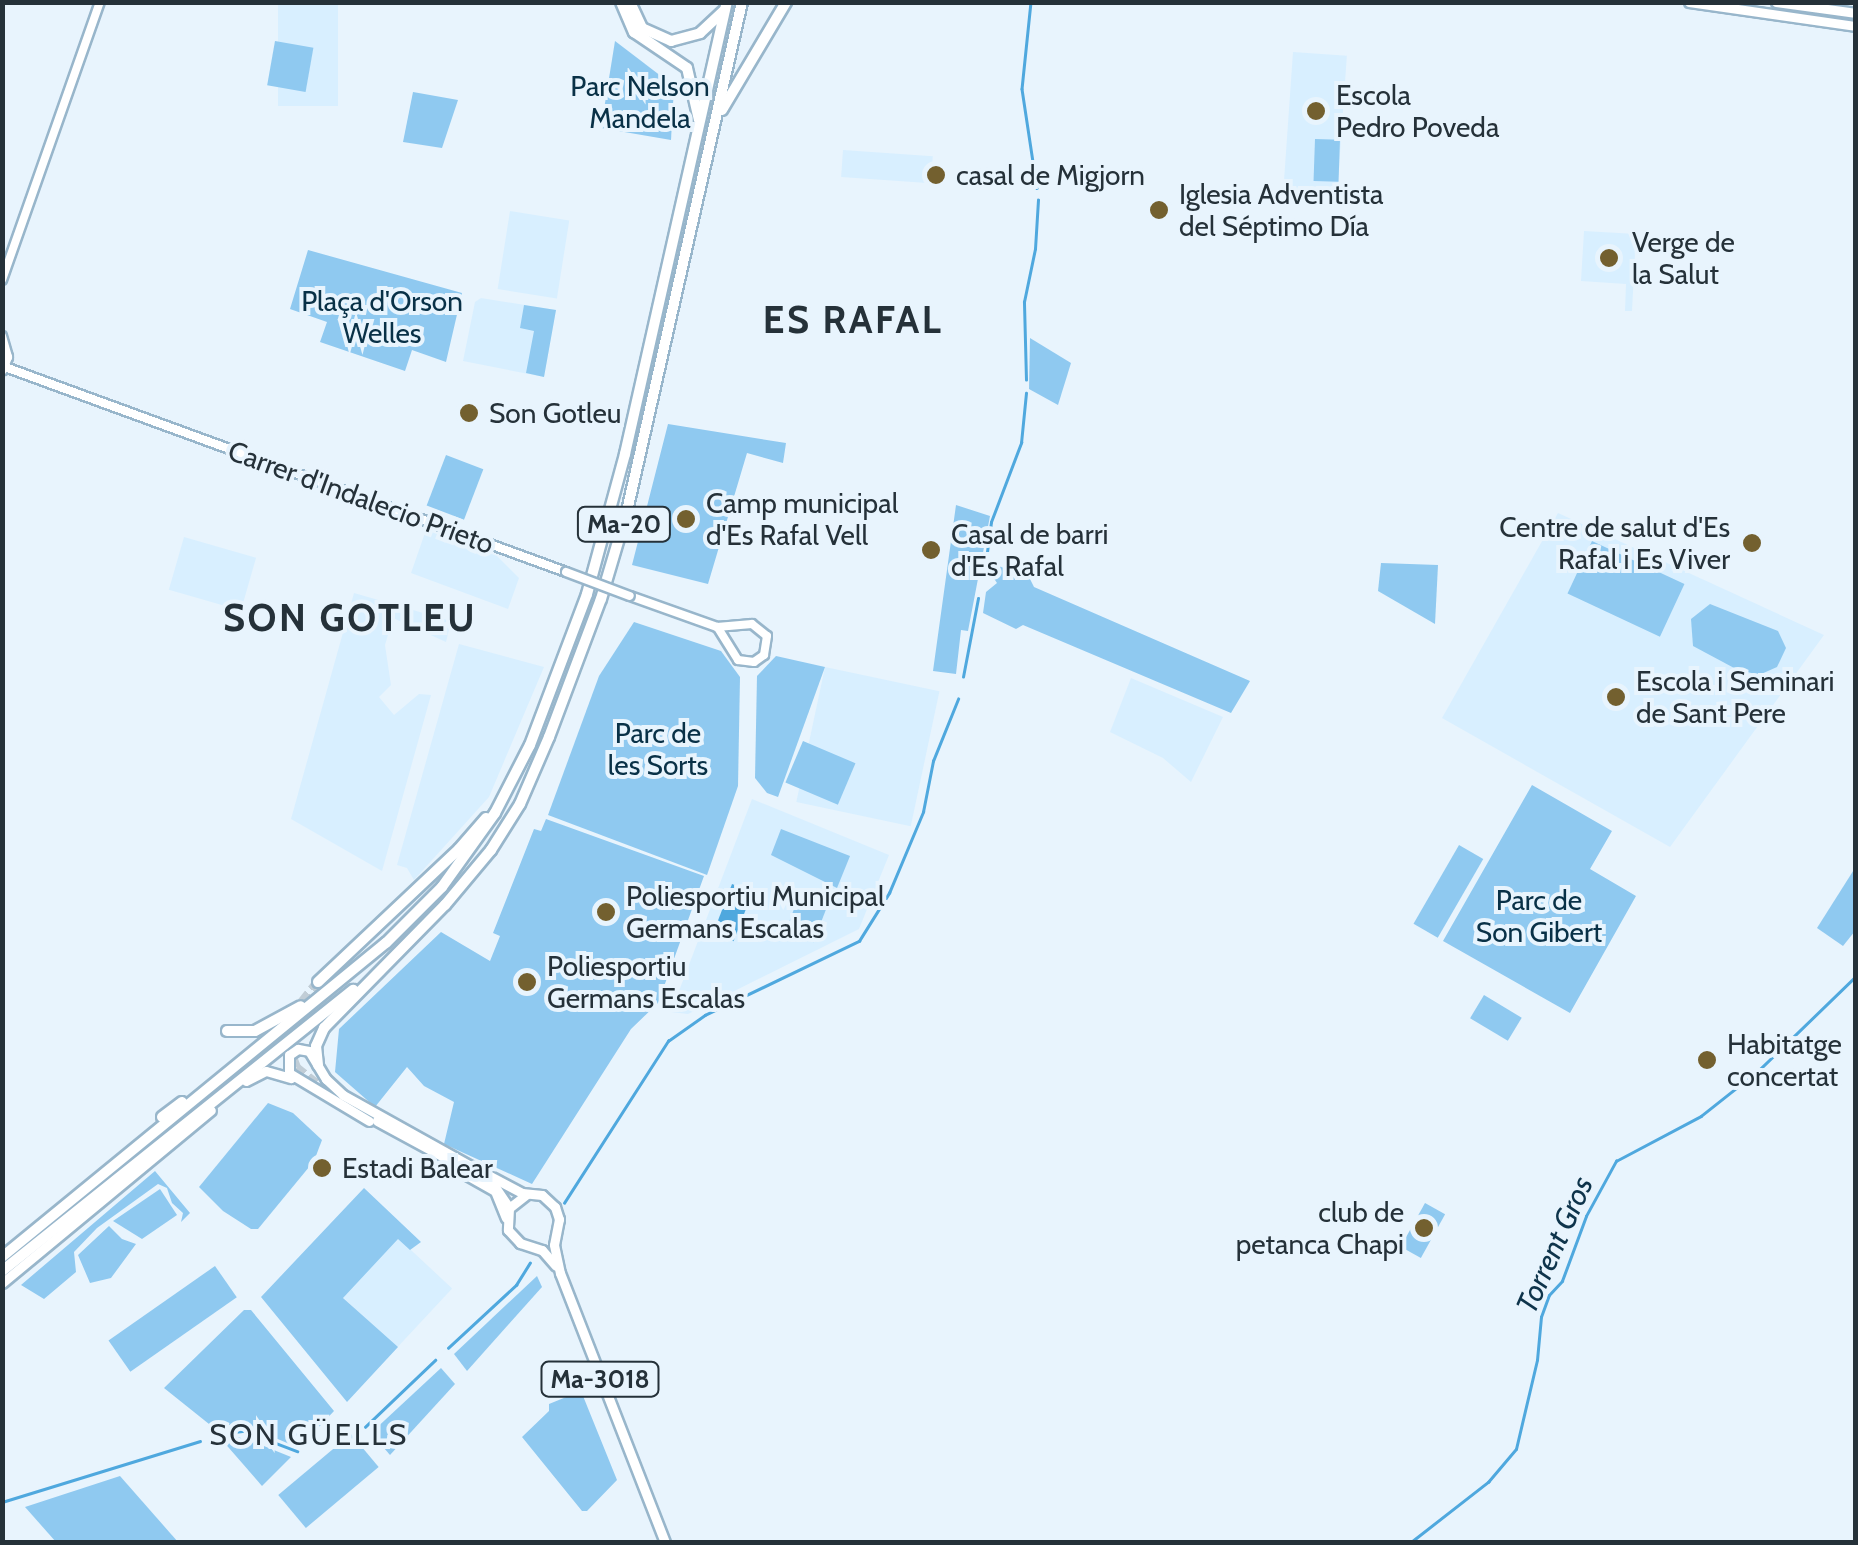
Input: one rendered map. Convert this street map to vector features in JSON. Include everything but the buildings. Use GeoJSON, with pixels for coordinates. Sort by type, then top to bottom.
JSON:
{"type":"FeatureCollection","features":[{"type":"Feature","properties":{"kind":"highway"},"geometry":{"type":"LineString","coordinates":[[621,2],[634,32],[687,68],[700,126]]}},
{"type":"Feature","properties":{"kind":"highway"},"geometry":{"type":"LineString","coordinates":[[630,2],[642,28],[671,41],[700,33],[727,6]]}},
{"type":"Feature","properties":{"kind":"highway","name":"Ma-20"},"geometry":{"type":"LineString","coordinates":[[2,1271],[366,981],[445,906],[512,819],[542,754],[622,528],[742,2]]}},
{"type":"Feature","properties":{"kind":"highway"},"geometry":{"type":"LineString","coordinates":[[717,120],[786,2]]}},
{"type":"Feature","properties":{"kind":"highway","name":"Ma-20"},"geometry":{"type":"LineString","coordinates":[[2,1257],[386,943],[442,887],[476,843],[514,781],[570,644],[604,536],[727,6]]}},
{"type":"Feature","properties":{"kind":"highway"},"geometry":{"type":"LineString","coordinates":[[318,982],[459,849],[514,781]]}},
{"type":"Feature","properties":{"kind":"highway"},"geometry":{"type":"LineString","coordinates":[[318,1064],[316,1046],[324,1028],[366,981]]}},
{"type":"Feature","properties":{"kind":"highway"},"geometry":{"type":"LineString","coordinates":[[227,1031],[255,1031],[334,986]]}},
{"type":"Feature","properties":{"kind":"highway"},"geometry":{"type":"LineString","coordinates":[[162,1117],[302,1006]]}},
{"type":"Feature","properties":{"kind":"highway"},"geometry":{"type":"LineString","coordinates":[[252,1077],[320,1016]]}},
{"type":"Feature","properties":{"kind":"highway"},"geometry":{"type":"LineString","coordinates":[[374,1121],[492,1183],[507,1213]]}},
{"type":"Feature","properties":{"kind":"main road"},"geometry":{"type":"LineString","coordinates":[[1689,2],[1856,26]]}},
{"type":"Feature","properties":{"kind":"main road"},"geometry":{"type":"LineString","coordinates":[[1776,2],[1856,12]]}},
{"type":"Feature","properties":{"kind":"main road"},"geometry":{"type":"LineString","coordinates":[[318,1064],[302,1048],[291,1052],[286,1064],[290,1073],[374,1121]]}},
{"type":"Feature","properties":{"kind":"main road","name":"Ma-3018"},"geometry":{"type":"LineString","coordinates":[[318,1064],[348,1098],[527,1194],[542,1195],[555,1207],[560,1273]]}},
{"type":"Feature","properties":{"kind":"main road"},"geometry":{"type":"LineString","coordinates":[[2,1283],[252,1077],[266,1071],[282,1074],[374,1121]]}},
{"type":"Feature","properties":{"kind":"main road"},"geometry":{"type":"LineString","coordinates":[[507,1213],[527,1194]]}},
{"type":"Feature","properties":{"kind":"main road","name":"Ma-3018"},"geometry":{"type":"LineString","coordinates":[[507,1213],[512,1236],[546,1253],[560,1273],[665,1542]]}},
{"type":"Feature","properties":{"kind":"main road"},"geometry":{"type":"LineString","coordinates":[[531,1246],[546,1242],[556,1231]]}},
{"type":"Feature","properties":{"kind":"street"},"geometry":{"type":"LineString","coordinates":[[2,280],[100,2]]}},
{"type":"Feature","properties":{"kind":"street"},"geometry":{"type":"LineString","coordinates":[[2,336],[4,369]]}},
{"type":"Feature","properties":{"kind":"street","name":"Carrer d'Indalecio Prieto"},"geometry":{"type":"LineString","coordinates":[[4,369],[718,628],[736,628]]}},
{"type":"Feature","properties":{"kind":"street"},"geometry":{"type":"LineString","coordinates":[[718,628],[733,656],[743,662],[764,655],[768,640],[760,628],[745,624],[736,628],[728,643]]}},
{"type":"Feature","properties":{"kind":"shaded area"},"geometry":{"type":"Polygon","coordinates":[[[278,3],[338,3],[338,106],[278,106],[278,3]]]}},
{"type":"Feature","properties":{"kind":"shaded area","name":"Escola Pedro Poveda"},"geometry":{"type":"Polygon","coordinates":[[[1293,52],[1347,56],[1336,206],[1282,203],[1293,52]]]}},
{"type":"Feature","properties":{"kind":"shaded area"},"geometry":{"type":"Polygon","coordinates":[[[843,150],[933,156],[931,183],[841,177],[843,150]]]}},
{"type":"Feature","properties":{"kind":"shaded area"},"geometry":{"type":"Polygon","coordinates":[[[510,211],[569,220],[557,298],[498,289],[510,211]]]}},
{"type":"Feature","properties":{"kind":"shaded area","name":"Verge de la Salut"},"geometry":{"type":"Polygon","coordinates":[[[1584,231],[1636,234],[1632,311],[1625,311],[1626,284],[1581,281],[1584,231]]]}},
{"type":"Feature","properties":{"kind":"shaded area"},"geometry":{"type":"Polygon","coordinates":[[[481,298],[556,310],[544,377],[463,361],[475,302],[481,298]]]}},
{"type":"Feature","properties":{"kind":"shaded area","name":"Escola i Seminari de Sant Pere"},"geometry":{"type":"Polygon","coordinates":[[[1558,513],[1824,635],[1670,847],[1442,718],[1558,513]]]}},
{"type":"Feature","properties":{"kind":"shaded area"},"geometry":{"type":"Polygon","coordinates":[[[426,530],[497,556],[519,578],[508,609],[411,573],[426,530]]]}},
{"type":"Feature","properties":{"kind":"shaded area"},"geometry":{"type":"Polygon","coordinates":[[[184,537],[256,558],[241,611],[169,590],[184,537]]]}},
{"type":"Feature","properties":{"kind":"shaded area"},"geometry":{"type":"Polygon","coordinates":[[[354,593],[451,621],[446,642],[393,618],[385,645],[391,685],[379,697],[394,715],[419,694],[431,695],[382,871],[291,819],[354,593]]]}},
{"type":"Feature","properties":{"kind":"shaded area"},"geometry":{"type":"Polygon","coordinates":[[[459,644],[544,667],[489,797],[414,880],[407,868],[397,865],[459,644]]]}},
{"type":"Feature","properties":{"kind":"shaded area"},"geometry":{"type":"Polygon","coordinates":[[[825,667],[939,691],[911,826],[796,802],[825,667]]]}},
{"type":"Feature","properties":{"kind":"shaded area"},"geometry":{"type":"Polygon","coordinates":[[[1131,678],[1223,717],[1191,782],[1163,758],[1110,732],[1131,678]]]}},
{"type":"Feature","properties":{"kind":"shaded area"},"geometry":{"type":"Polygon","coordinates":[[[752,799],[889,855],[859,929],[688,1014],[671,1012],[752,799]]]}},
{"type":"Feature","properties":{"kind":"shaded area"},"geometry":{"type":"Polygon","coordinates":[[[732,884],[753,892],[734,941],[713,933],[732,884]]]}},
{"type":"Feature","properties":{"kind":"shaded area"},"geometry":{"type":"Polygon","coordinates":[[[398,1238],[452,1288],[397,1348],[343,1297],[398,1238]]]}},
{"type":"Feature","properties":{"kind":"green space"},"geometry":{"type":"Polygon","coordinates":[[[275,41],[313,48],[306,92],[267,85],[275,41]]]}},
{"type":"Feature","properties":{"kind":"green space","name":"Parc Nelson Mandela"},"geometry":{"type":"Polygon","coordinates":[[[615,41],[674,86],[671,140],[601,128],[615,41]]]}},
{"type":"Feature","properties":{"kind":"green space"},"geometry":{"type":"Polygon","coordinates":[[[413,92],[458,100],[442,148],[403,142],[413,92]]]}},
{"type":"Feature","properties":{"kind":"green space"},"geometry":{"type":"Polygon","coordinates":[[[1315,139],[1340,140],[1339,182],[1314,181],[1315,139]]]}},
{"type":"Feature","properties":{"kind":"green space","name":"Plaça d'Orson Welles"},"geometry":{"type":"Polygon","coordinates":[[[308,250],[462,293],[446,362],[412,350],[405,371],[320,342],[327,322],[290,309],[308,250]]]}},
{"type":"Feature","properties":{"kind":"green space"},"geometry":{"type":"Polygon","coordinates":[[[524,305],[556,310],[544,377],[526,373],[534,331],[520,328],[524,305]]]}},
{"type":"Feature","properties":{"kind":"green space"},"geometry":{"type":"Polygon","coordinates":[[[1030,338],[1071,363],[1058,405],[1029,389],[1030,338]]]}},
{"type":"Feature","properties":{"kind":"green space","name":"Camp municipal d'Es Rafal Vell"},"geometry":{"type":"Polygon","coordinates":[[[668,424],[786,443],[783,463],[747,453],[708,584],[632,565],[668,424]]]}},
{"type":"Feature","properties":{"kind":"green space"},"geometry":{"type":"Polygon","coordinates":[[[446,455],[483,469],[464,520],[427,505],[446,455]]]}},
{"type":"Feature","properties":{"kind":"green space"},"geometry":{"type":"Polygon","coordinates":[[[956,505],[990,516],[968,631],[961,630],[956,674],[933,671],[956,505]]]}},
{"type":"Feature","properties":{"kind":"green space"},"geometry":{"type":"Polygon","coordinates":[[[1592,541],[1684,584],[1660,637],[1567,594],[1592,541]]]}},
{"type":"Feature","properties":{"kind":"green space"},"geometry":{"type":"Polygon","coordinates":[[[992,563],[1030,579],[1034,587],[1250,681],[1231,713],[1023,625],[1016,629],[983,613],[986,592],[997,583],[989,571],[992,563]]]}},
{"type":"Feature","properties":{"kind":"green space"},"geometry":{"type":"Polygon","coordinates":[[[1381,563],[1438,565],[1435,624],[1378,591],[1381,563]]]}},
{"type":"Feature","properties":{"kind":"green space"},"geometry":{"type":"Polygon","coordinates":[[[1710,604],[1778,631],[1786,648],[1777,667],[1759,675],[1736,669],[1693,646],[1691,619],[1710,604]]]}},
{"type":"Feature","properties":{"kind":"green space","name":"Parc de les Sorts"},"geometry":{"type":"Polygon","coordinates":[[[634,622],[721,651],[740,677],[738,786],[707,875],[548,815],[599,676],[634,622]]]}},
{"type":"Feature","properties":{"kind":"green space"},"geometry":{"type":"Polygon","coordinates":[[[776,656],[825,667],[778,797],[767,793],[755,778],[757,676],[776,656]]]}},
{"type":"Feature","properties":{"kind":"green space"},"geometry":{"type":"Polygon","coordinates":[[[803,741],[855,763],[838,805],[785,782],[803,741]]]}},
{"type":"Feature","properties":{"kind":"green space","name":"Parc de Son Gibert"},"geometry":{"type":"Polygon","coordinates":[[[1532,785],[1612,831],[1590,869],[1636,896],[1570,1013],[1443,941],[1532,785]]]}},
{"type":"Feature","properties":{"kind":"green space","name":"Poliesportiu Germans Escalas"},"geometry":{"type":"Polygon","coordinates":[[[546,819],[704,876],[658,1003],[631,1029],[532,1184],[444,1144],[454,1102],[424,1086],[407,1067],[375,1107],[335,1072],[339,1029],[441,932],[490,961],[500,936],[493,933],[534,829],[541,831],[546,819]]]}},
{"type":"Feature","properties":{"kind":"green space"},"geometry":{"type":"Polygon","coordinates":[[[781,829],[850,856],[837,888],[771,855],[781,829]]]}},
{"type":"Feature","properties":{"kind":"green space"},"geometry":{"type":"Polygon","coordinates":[[[1459,845],[1483,859],[1438,938],[1414,924],[1459,845]]]}},
{"type":"Feature","properties":{"kind":"green space"},"geometry":{"type":"Polygon","coordinates":[[[1855,868],[1855,931],[1843,946],[1817,928],[1855,868]]]}},
{"type":"Feature","properties":{"kind":"green space"},"geometry":{"type":"Polygon","coordinates":[[[799,896],[827,907],[813,942],[785,931],[799,896]]]}},
{"type":"Feature","properties":{"kind":"green space"},"geometry":{"type":"Polygon","coordinates":[[[1484,995],[1522,1018],[1508,1041],[1470,1018],[1484,995]]]}},
{"type":"Feature","properties":{"kind":"green space","name":"Estadi Balear"},"geometry":{"type":"Polygon","coordinates":[[[268,1103],[293,1113],[322,1140],[314,1161],[258,1229],[251,1229],[223,1211],[199,1187],[268,1103]]]}},
{"type":"Feature","properties":{"kind":"green space"},"geometry":{"type":"Polygon","coordinates":[[[155,1171],[190,1213],[181,1222],[183,1213],[172,1203],[167,1188],[158,1184],[97,1228],[74,1252],[76,1272],[44,1299],[21,1285],[155,1171]]]}},
{"type":"Feature","properties":{"kind":"green space"},"geometry":{"type":"Polygon","coordinates":[[[364,1188],[421,1242],[410,1250],[398,1239],[343,1298],[398,1347],[347,1402],[261,1297],[364,1188]]]}},
{"type":"Feature","properties":{"kind":"green space"},"geometry":{"type":"Polygon","coordinates":[[[160,1189],[177,1215],[142,1239],[113,1221],[160,1189]]]}},
{"type":"Feature","properties":{"kind":"green space","name":"club de petanca Chapi"},"geometry":{"type":"Polygon","coordinates":[[[1425,1203],[1445,1214],[1421,1258],[1401,1247],[1425,1203]]]}},
{"type":"Feature","properties":{"kind":"green space"},"geometry":{"type":"Polygon","coordinates":[[[109,1226],[122,1239],[136,1244],[111,1278],[90,1283],[78,1255],[109,1226]]]}},
{"type":"Feature","properties":{"kind":"green space"},"geometry":{"type":"Polygon","coordinates":[[[215,1266],[237,1297],[130,1372],[109,1341],[215,1266]]]}},
{"type":"Feature","properties":{"kind":"green space"},"geometry":{"type":"Polygon","coordinates":[[[537,1276],[542,1287],[467,1371],[454,1354],[537,1276]]]}},
{"type":"Feature","properties":{"kind":"green space"},"geometry":{"type":"Polygon","coordinates":[[[244,1310],[251,1310],[334,1411],[299,1448],[254,1429],[230,1425],[214,1428],[164,1388],[244,1310]]]}},
{"type":"Feature","properties":{"kind":"green space"},"geometry":{"type":"Polygon","coordinates":[[[441,1368],[455,1384],[390,1455],[371,1433],[441,1368]]]}},
{"type":"Feature","properties":{"kind":"green space"},"geometry":{"type":"Polygon","coordinates":[[[581,1391],[617,1480],[587,1511],[582,1511],[522,1437],[549,1411],[549,1404],[581,1391]]]}},
{"type":"Feature","properties":{"kind":"green space"},"geometry":{"type":"Polygon","coordinates":[[[351,1434],[379,1467],[306,1528],[278,1495],[351,1434]]]}},
{"type":"Feature","properties":{"kind":"green space"},"geometry":{"type":"Polygon","coordinates":[[[233,1436],[291,1457],[262,1486],[222,1440],[233,1436]]]}},
{"type":"Feature","properties":{"kind":"green space"},"geometry":{"type":"Polygon","coordinates":[[[120,1476],[178,1542],[56,1542],[25,1507],[120,1476]]]}},
{"type":"Feature","properties":{"kind":"waterway"},"geometry":{"type":"LineString","coordinates":[[1031,2],[1022,89],[1037,188]]}},
{"type":"Feature","properties":{"kind":"waterway"},"geometry":{"type":"LineString","coordinates":[[1026,380],[1024,302],[1035,249],[1038,200]]}},
{"type":"Feature","properties":{"kind":"waterway"},"geometry":{"type":"LineString","coordinates":[[985,567],[991,522],[1021,443],[1026,393]]}},
{"type":"Feature","properties":{"kind":"waterway"},"geometry":{"type":"LineString","coordinates":[[963,677],[978,598]]}},
{"type":"Feature","properties":{"kind":"waterway"},"geometry":{"type":"LineString","coordinates":[[564,1203],[668,1041],[705,1015],[859,941],[889,893],[923,812],[933,761],[958,699]]}},
{"type":"Feature","properties":{"kind":"waterway","name":"Torrent Gros"},"geometry":{"type":"LineString","coordinates":[[1411,1542],[1488,1482],[1516,1449],[1537,1360],[1541,1317],[1549,1295],[1562,1281],[1586,1216],[1616,1161],[1701,1116],[1759,1070],[1856,976]]}},
{"type":"Feature","properties":{"kind":"waterway"},"geometry":{"type":"LineString","coordinates":[[448,1348],[516,1285],[530,1263]]}},
{"type":"Feature","properties":{"kind":"waterway"},"geometry":{"type":"LineString","coordinates":[[365,1427],[435,1360]]}},
{"type":"Feature","properties":{"kind":"waterway"},"geometry":{"type":"LineString","coordinates":[[218,1434],[244,1431],[297,1451]]}},
{"type":"Feature","properties":{"kind":"waterway"},"geometry":{"type":"LineString","coordinates":[[2,1502],[200,1441]]}},
{"type":"Feature","properties":{"kind":"tunnel"},"geometry":{"type":"LineString","coordinates":[[318,982],[290,1018],[287,1044],[296,1068],[320,1087]]}},
{"type":"Feature","properties":{"kind":"tunnel"},"geometry":{"type":"LineString","coordinates":[[352,1106],[378,1121]]}},
{"type":"Feature","properties":{"kind":"place","name":"Escola Pedro Poveda"},"geometry":{"type":"Point","coordinates":[1316,111]}},
{"type":"Feature","properties":{"kind":"place","name":"casal de Migjorn"},"geometry":{"type":"Point","coordinates":[936,175]}},
{"type":"Feature","properties":{"kind":"place","name":"Iglesia Adventista del Séptimo Día"},"geometry":{"type":"Point","coordinates":[1159,210]}},
{"type":"Feature","properties":{"kind":"place","name":"Verge de la Salut"},"geometry":{"type":"Point","coordinates":[1609,258]}},
{"type":"Feature","properties":{"kind":"place","name":"Son Gotleu"},"geometry":{"type":"Point","coordinates":[469,413]}},
{"type":"Feature","properties":{"kind":"place","name":"Camp municipal d'Es Rafal Vell"},"geometry":{"type":"Point","coordinates":[686,519]}},
{"type":"Feature","properties":{"kind":"place","name":"Centre de salut d'Es Rafal i Es Viver"},"geometry":{"type":"Point","coordinates":[1752,543]}},
{"type":"Feature","properties":{"kind":"place","name":"Casal de barri d'Es Rafal"},"geometry":{"type":"Point","coordinates":[931,550]}},
{"type":"Feature","properties":{"kind":"place","name":"Escola i Seminari de Sant Pere"},"geometry":{"type":"Point","coordinates":[1616,697]}},
{"type":"Feature","properties":{"kind":"place","name":"Poliesportiu Municipal Germans Escalas"},"geometry":{"type":"Point","coordinates":[606,912]}},
{"type":"Feature","properties":{"kind":"place","name":"Poliesportiu Germans Escalas"},"geometry":{"type":"Point","coordinates":[527,982]}},
{"type":"Feature","properties":{"kind":"place","name":"Habitatge concertat"},"geometry":{"type":"Point","coordinates":[1707,1060]}},
{"type":"Feature","properties":{"kind":"place","name":"Estadi Balear"},"geometry":{"type":"Point","coordinates":[322,1168]}},
{"type":"Feature","properties":{"kind":"place","name":"club de petanca Chapi"},"geometry":{"type":"Point","coordinates":[1424,1228]}},
{"type":"Feature","properties":{"kind":"district","name":"ES RAFAL"},"geometry":{"type":"Point","coordinates":[853,320]}},
{"type":"Feature","properties":{"kind":"district","name":"SON GOTLEU"},"geometry":{"type":"Point","coordinates":[350,618]}},
{"type":"Feature","properties":{"kind":"district","name":"SON GÜELLS"},"geometry":{"type":"Point","coordinates":[309,1435]}}]}
